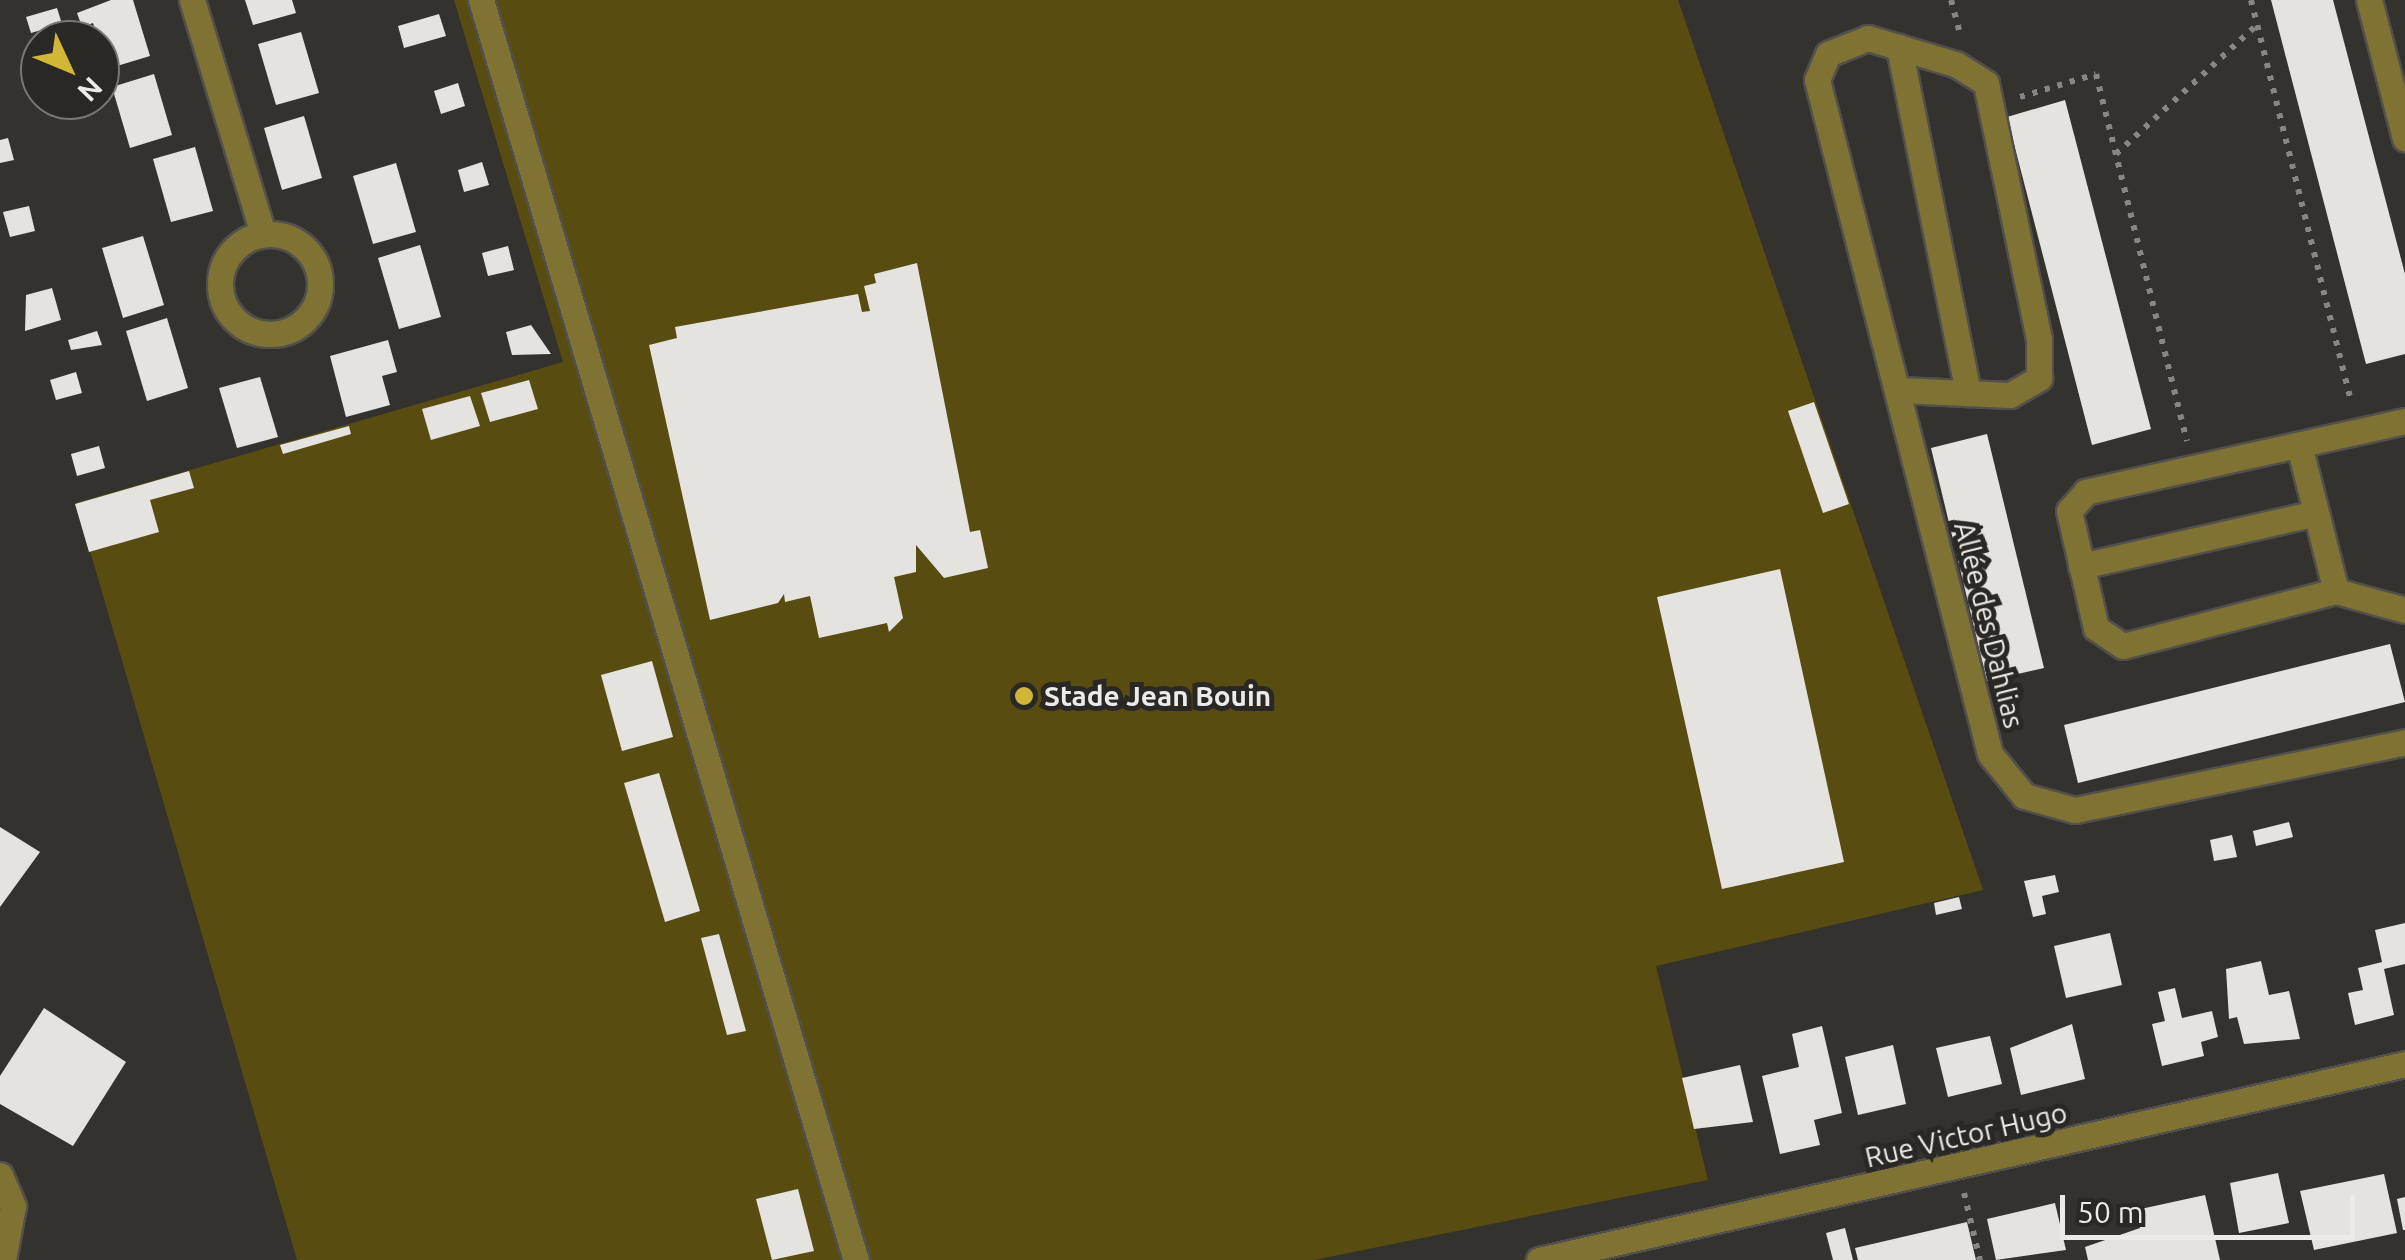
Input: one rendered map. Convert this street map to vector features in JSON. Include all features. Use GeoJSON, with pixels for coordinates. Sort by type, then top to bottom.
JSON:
{"type":"FeatureCollection","features":[{"type":"Feature","properties":{"kind":"street"},"geometry":{"type":"LineString","coordinates":[[192,0],[262,234]]}},
{"type":"Feature","properties":{"kind":"street"},"geometry":{"type":"LineString","coordinates":[[481,0],[856,1260]]}},
{"type":"Feature","properties":{"kind":"street"},"geometry":{"type":"LineString","coordinates":[[2369,0],[2405,138]]}},
{"type":"Feature","properties":{"kind":"street","name":"Allée des Dahlias"},"geometry":{"type":"LineString","coordinates":[[1899,47],[1868,38],[1828,54],[1817,80],[1990,754],[2024,796],[2075,810],[2405,742]]}},
{"type":"Feature","properties":{"kind":"street"},"geometry":{"type":"LineString","coordinates":[[1899,390],[2010,395],[2040,378],[1986,83],[1955,64],[1899,47],[1968,393]]}},
{"type":"Feature","properties":{"kind":"street"},"geometry":{"type":"LineString","coordinates":[[277,229],[314,255],[323,299],[288,336],[246,331],[218,294],[232,243],[262,234],[277,229]]}},
{"type":"Feature","properties":{"kind":"street"},"geometry":{"type":"LineString","coordinates":[[2405,421],[2086,492],[2069,511],[2096,628],[2124,646],[2336,591],[2405,610]]}},
{"type":"Feature","properties":{"kind":"street"},"geometry":{"type":"LineString","coordinates":[[2299,444],[2336,591]]}},
{"type":"Feature","properties":{"kind":"street"},"geometry":{"type":"LineString","coordinates":[[2082,566],[2316,513]]}},
{"type":"Feature","properties":{"kind":"street","name":"Rue Victor Hugo"},"geometry":{"type":"LineString","coordinates":[[1539,1260],[2405,1064]]}},
{"type":"Feature","properties":{"kind":"street"},"geometry":{"type":"LineString","coordinates":[[0,1175],[13,1206],[3,1260]]}},
{"type":"Feature","properties":{"kind":"path"},"geometry":{"type":"LineString","coordinates":[[2251,0],[2359,431]]}},
{"type":"Feature","properties":{"kind":"path"},"geometry":{"type":"LineString","coordinates":[[2116,154],[2257,24]]}},
{"type":"Feature","properties":{"kind":"path"},"geometry":{"type":"LineString","coordinates":[[1990,106],[2096,74],[2194,468]]}},
{"type":"Feature","properties":{"kind":"path"},"geometry":{"type":"LineString","coordinates":[[1958,1168],[1980,1260]]}},
{"type":"Feature","properties":{"kind":"shaded area","name":"Stade Jean Bouin"},"geometry":{"type":"Polygon","coordinates":[[[454,0],[1678,0],[1983,890],[1656,966],[1708,1180],[1314,1260],[297,1260],[76,503],[563,362],[454,0]]]}},
{"type":"Feature","properties":{"kind":"building"},"geometry":{"type":"Polygon","coordinates":[[[111,0],[133,0],[150,56],[120,65],[120,20],[80,20],[77,13],[111,0]]]}},
{"type":"Feature","properties":{"kind":"building"},"geometry":{"type":"Polygon","coordinates":[[[245,0],[292,0],[296,13],[253,25],[245,0]]]}},
{"type":"Feature","properties":{"kind":"building"},"geometry":{"type":"Polygon","coordinates":[[[2271,0],[2333,0],[2405,274],[2405,354],[2366,364],[2271,0]]]}},
{"type":"Feature","properties":{"kind":"building"},"geometry":{"type":"Polygon","coordinates":[[[57,8],[61,20],[27,20],[26,17],[57,8]]]}},
{"type":"Feature","properties":{"kind":"building"},"geometry":{"type":"Polygon","coordinates":[[[439,14],[446,36],[404,48],[398,26],[439,14]]]}},
{"type":"Feature","properties":{"kind":"building"},"geometry":{"type":"Polygon","coordinates":[[[301,32],[319,93],[276,105],[258,44],[301,32]]]}},
{"type":"Feature","properties":{"kind":"building"},"geometry":{"type":"Polygon","coordinates":[[[154,74],[172,135],[130,148],[120,114],[120,85],[154,74]]]}},
{"type":"Feature","properties":{"kind":"building"},"geometry":{"type":"Polygon","coordinates":[[[458,83],[465,106],[441,114],[434,91],[458,83]]]}},
{"type":"Feature","properties":{"kind":"building"},"geometry":{"type":"Polygon","coordinates":[[[2065,100],[2151,429],[2092,445],[2007,117],[2065,100]]]}},
{"type":"Feature","properties":{"kind":"building"},"geometry":{"type":"Polygon","coordinates":[[[304,116],[322,178],[282,190],[264,128],[304,116]]]}},
{"type":"Feature","properties":{"kind":"building"},"geometry":{"type":"Polygon","coordinates":[[[8,138],[14,160],[0,163],[0,140],[8,138]]]}},
{"type":"Feature","properties":{"kind":"building"},"geometry":{"type":"Polygon","coordinates":[[[195,147],[213,211],[171,222],[153,159],[195,147]]]}},
{"type":"Feature","properties":{"kind":"building"},"geometry":{"type":"Polygon","coordinates":[[[482,162],[489,185],[464,192],[458,170],[482,162]]]}},
{"type":"Feature","properties":{"kind":"building"},"geometry":{"type":"Polygon","coordinates":[[[396,163],[416,232],[373,244],[353,176],[396,163]]]}},
{"type":"Feature","properties":{"kind":"building"},"geometry":{"type":"Polygon","coordinates":[[[29,206],[35,231],[10,237],[3,212],[29,206]]]}},
{"type":"Feature","properties":{"kind":"building"},"geometry":{"type":"Polygon","coordinates":[[[143,236],[164,305],[123,318],[102,248],[143,236]]]}},
{"type":"Feature","properties":{"kind":"building"},"geometry":{"type":"Polygon","coordinates":[[[420,245],[441,317],[399,329],[378,258],[420,245]]]}},
{"type":"Feature","properties":{"kind":"building"},"geometry":{"type":"Polygon","coordinates":[[[508,246],[514,270],[488,276],[482,253],[508,246]]]}},
{"type":"Feature","properties":{"kind":"building"},"geometry":{"type":"Polygon","coordinates":[[[917,263],[970,532],[980,530],[988,568],[944,578],[916,545],[916,572],[894,577],[903,618],[889,632],[887,623],[819,638],[810,596],[785,602],[784,594],[778,603],[710,620],[649,345],[677,338],[675,327],[858,294],[862,312],[870,311],[864,286],[876,283],[874,274],[917,263]]]}},
{"type":"Feature","properties":{"kind":"building"},"geometry":{"type":"Polygon","coordinates":[[[52,288],[61,320],[25,331],[26,295],[52,288]]]}},
{"type":"Feature","properties":{"kind":"building"},"geometry":{"type":"Polygon","coordinates":[[[167,318],[188,388],[147,401],[126,331],[167,318]]]}},
{"type":"Feature","properties":{"kind":"building"},"geometry":{"type":"Polygon","coordinates":[[[531,325],[551,354],[512,355],[506,332],[531,325]]]}},
{"type":"Feature","properties":{"kind":"building"},"geometry":{"type":"Polygon","coordinates":[[[97,331],[102,345],[71,350],[68,340],[97,331]]]}},
{"type":"Feature","properties":{"kind":"building"},"geometry":{"type":"Polygon","coordinates":[[[388,340],[397,372],[382,376],[390,405],[346,417],[330,356],[388,340]]]}},
{"type":"Feature","properties":{"kind":"building"},"geometry":{"type":"Polygon","coordinates":[[[76,372],[82,393],[56,400],[50,380],[76,372]]]}},
{"type":"Feature","properties":{"kind":"building"},"geometry":{"type":"Polygon","coordinates":[[[260,377],[278,437],[237,448],[219,388],[260,377]]]}},
{"type":"Feature","properties":{"kind":"building"},"geometry":{"type":"Polygon","coordinates":[[[529,380],[538,409],[490,422],[481,393],[529,380]]]}},
{"type":"Feature","properties":{"kind":"building"},"geometry":{"type":"Polygon","coordinates":[[[470,396],[480,426],[431,440],[422,409],[470,396]]]}},
{"type":"Feature","properties":{"kind":"building"},"geometry":{"type":"Polygon","coordinates":[[[1814,402],[1849,504],[1823,513],[1788,411],[1814,402]]]}},
{"type":"Feature","properties":{"kind":"building"},"geometry":{"type":"Polygon","coordinates":[[[349,426],[351,434],[283,454],[280,445],[349,426]]]}},
{"type":"Feature","properties":{"kind":"building"},"geometry":{"type":"Polygon","coordinates":[[[1987,434],[2044,668],[1987,681],[1931,448],[1987,434]]]}},
{"type":"Feature","properties":{"kind":"building"},"geometry":{"type":"Polygon","coordinates":[[[99,446],[105,468],[77,476],[71,454],[99,446]]]}},
{"type":"Feature","properties":{"kind":"building"},"geometry":{"type":"Polygon","coordinates":[[[189,471],[194,488],[150,500],[159,532],[89,552],[75,504],[189,471]]]}},
{"type":"Feature","properties":{"kind":"building"},"geometry":{"type":"Polygon","coordinates":[[[1780,569],[1844,862],[1722,889],[1657,597],[1780,569]]]}},
{"type":"Feature","properties":{"kind":"building"},"geometry":{"type":"Polygon","coordinates":[[[2390,644],[2405,702],[2078,783],[2064,725],[2390,644]]]}},
{"type":"Feature","properties":{"kind":"building"},"geometry":{"type":"Polygon","coordinates":[[[652,661],[673,737],[622,751],[601,675],[652,661]]]}},
{"type":"Feature","properties":{"kind":"building"},"geometry":{"type":"Polygon","coordinates":[[[659,773],[700,911],[665,922],[624,783],[659,773]]]}},
{"type":"Feature","properties":{"kind":"building"},"geometry":{"type":"Polygon","coordinates":[[[2289,822],[2293,837],[2256,846],[2253,831],[2289,822]]]}},
{"type":"Feature","properties":{"kind":"building"},"geometry":{"type":"Polygon","coordinates":[[[0,827],[40,852],[0,907],[0,827]]]}},
{"type":"Feature","properties":{"kind":"building"},"geometry":{"type":"Polygon","coordinates":[[[2232,835],[2237,857],[2214,861],[2210,840],[2232,835]]]}},
{"type":"Feature","properties":{"kind":"building"},"geometry":{"type":"Polygon","coordinates":[[[2055,875],[2059,892],[2042,896],[2046,914],[2033,917],[2024,881],[2055,875]]]}},
{"type":"Feature","properties":{"kind":"building"},"geometry":{"type":"Polygon","coordinates":[[[1959,897],[1962,909],[1936,915],[1934,903],[1959,897]]]}},
{"type":"Feature","properties":{"kind":"building"},"geometry":{"type":"Polygon","coordinates":[[[2405,923],[2405,964],[2384,969],[2394,1015],[2355,1025],[2348,993],[2363,990],[2358,968],[2382,962],[2375,930],[2405,923]]]}},
{"type":"Feature","properties":{"kind":"building"},"geometry":{"type":"Polygon","coordinates":[[[2110,933],[2122,985],[2066,998],[2054,946],[2110,933]]]}},
{"type":"Feature","properties":{"kind":"building"},"geometry":{"type":"Polygon","coordinates":[[[719,934],[746,1031],[727,1035],[701,938],[719,934]]]}},
{"type":"Feature","properties":{"kind":"building"},"geometry":{"type":"Polygon","coordinates":[[[2261,961],[2269,995],[2289,991],[2300,1039],[2244,1044],[2237,1017],[2229,1019],[2226,969],[2261,961]]]}},
{"type":"Feature","properties":{"kind":"building"},"geometry":{"type":"Polygon","coordinates":[[[2175,988],[2182,1018],[2212,1011],[2218,1037],[2201,1042],[2204,1056],[2162,1066],[2152,1024],[2165,1021],[2158,992],[2175,988]]]}},
{"type":"Feature","properties":{"kind":"building"},"geometry":{"type":"Polygon","coordinates":[[[44,1008],[126,1062],[73,1146],[0,1104],[0,1076],[44,1008]]]}},
{"type":"Feature","properties":{"kind":"building"},"geometry":{"type":"Polygon","coordinates":[[[2072,1024],[2085,1079],[2021,1095],[2010,1048],[2072,1024]]]}},
{"type":"Feature","properties":{"kind":"building"},"geometry":{"type":"Polygon","coordinates":[[[1822,1026],[1842,1113],[1814,1120],[1820,1145],[1780,1154],[1762,1076],[1799,1067],[1792,1034],[1822,1026]]]}},
{"type":"Feature","properties":{"kind":"building"},"geometry":{"type":"Polygon","coordinates":[[[1990,1036],[2002,1084],[1948,1097],[1936,1048],[1990,1036]]]}},
{"type":"Feature","properties":{"kind":"building"},"geometry":{"type":"Polygon","coordinates":[[[1893,1045],[1906,1104],[1858,1115],[1845,1057],[1893,1045]]]}},
{"type":"Feature","properties":{"kind":"building"},"geometry":{"type":"Polygon","coordinates":[[[1740,1065],[1753,1122],[1694,1129],[1682,1078],[1740,1065]]]}},
{"type":"Feature","properties":{"kind":"building"},"geometry":{"type":"Polygon","coordinates":[[[2278,1173],[2289,1223],[2239,1233],[2230,1183],[2278,1173]]]}},
{"type":"Feature","properties":{"kind":"building"},"geometry":{"type":"Polygon","coordinates":[[[2384,1174],[2397,1233],[2314,1250],[2300,1191],[2384,1174]]]}},
{"type":"Feature","properties":{"kind":"building"},"geometry":{"type":"Polygon","coordinates":[[[798,1189],[814,1251],[772,1260],[756,1199],[798,1189]]]}},
{"type":"Feature","properties":{"kind":"building"},"geometry":{"type":"Polygon","coordinates":[[[2205,1195],[2220,1260],[2088,1260],[2085,1247],[2140,1228],[2136,1210],[2205,1195]]]}},
{"type":"Feature","properties":{"kind":"building"},"geometry":{"type":"Polygon","coordinates":[[[2405,1197],[2405,1230],[2403,1230],[2397,1199],[2405,1197]]]}},
{"type":"Feature","properties":{"kind":"building"},"geometry":{"type":"Polygon","coordinates":[[[2055,1203],[2066,1250],[1996,1260],[1987,1219],[2055,1203]]]}},
{"type":"Feature","properties":{"kind":"building"},"geometry":{"type":"Polygon","coordinates":[[[1967,1222],[1976,1260],[1858,1260],[1855,1248],[1967,1222]]]}},
{"type":"Feature","properties":{"kind":"building"},"geometry":{"type":"Polygon","coordinates":[[[1845,1228],[1853,1260],[1833,1260],[1826,1233],[1845,1228]]]}},
{"type":"Feature","properties":{"kind":"place","name":"Stade Jean Bouin"},"geometry":{"type":"Point","coordinates":[1024,696]}}]}
